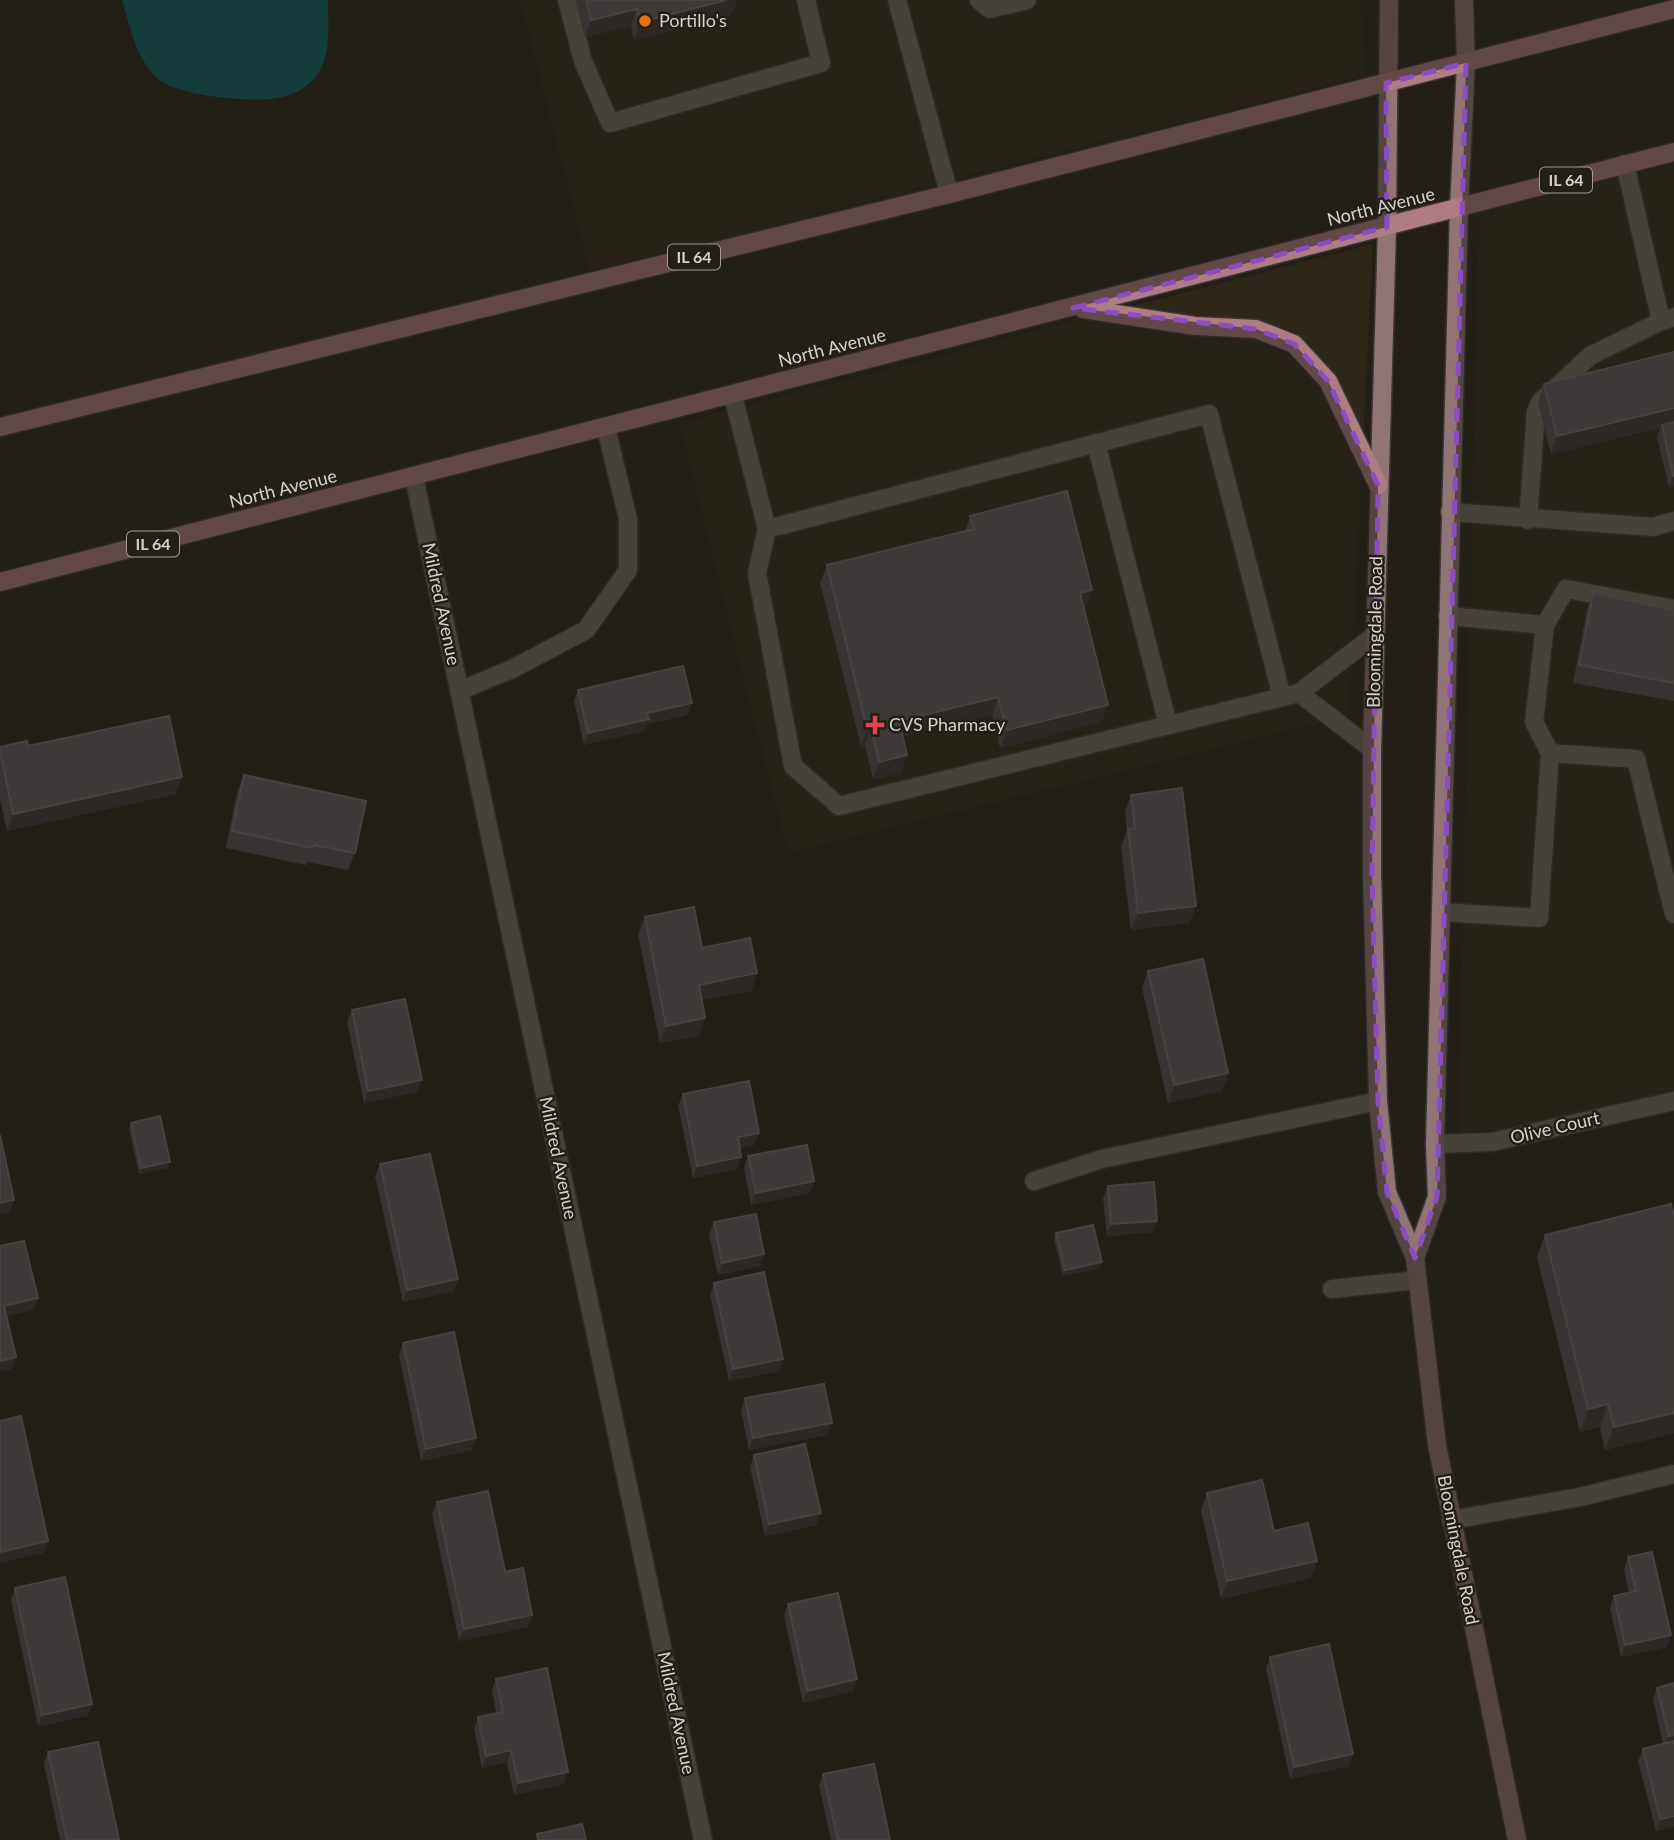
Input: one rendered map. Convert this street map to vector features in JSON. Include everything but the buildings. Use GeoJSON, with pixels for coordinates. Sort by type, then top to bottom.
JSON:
{"type":"FeatureCollection","features":[{"type":"Feature","properties":{"kind":"main road","name":"Bloomingdale Road"},"geometry":{"type":"LineString","coordinates":[[1389,0],[1386,83],[1387,227],[1372,749],[1372,874],[1378,1101],[1387,1192],[1415,1258],[1437,1445],[1517,1840]]}},
{"type":"Feature","properties":{"kind":"main road","name":"Bloomingdale Road"},"geometry":{"type":"LineString","coordinates":[[1415,1258],[1437,1197],[1435,1144],[1450,512],[1466,62],[1464,0]]}},
{"type":"Feature","properties":{"kind":"main road","name":"IL 64"},"geometry":{"type":"LineString","coordinates":[[0,427],[949,194],[1674,9]]}},
{"type":"Feature","properties":{"kind":"main road","name":"North Avenue"},"geometry":{"type":"LineString","coordinates":[[0,582],[733,396],[1674,152]]}},
{"type":"Feature","properties":{"kind":"main road"},"geometry":{"type":"LineString","coordinates":[[1073,308],[1195,326],[1256,328],[1294,344],[1328,381],[1378,485]]}},
{"type":"Feature","properties":{"kind":"street"},"geometry":{"type":"LineString","coordinates":[[567,0],[583,61],[610,123],[821,63],[806,0]]}},
{"type":"Feature","properties":{"kind":"street"},"geometry":{"type":"LineString","coordinates":[[897,0],[949,194]]}},
{"type":"Feature","properties":{"kind":"street"},"geometry":{"type":"LineString","coordinates":[[979,0],[990,9],[1027,0]]}},
{"type":"Feature","properties":{"kind":"street"},"geometry":{"type":"LineString","coordinates":[[1528,520],[1536,412],[1540,402],[1590,356],[1668,319],[1625,164]]}},
{"type":"Feature","properties":{"kind":"street"},"geometry":{"type":"LineString","coordinates":[[733,396],[767,529],[757,573],[793,766],[839,806],[1290,695],[1375,635]]}},
{"type":"Feature","properties":{"kind":"street"},"geometry":{"type":"LineString","coordinates":[[767,529],[1209,414],[1290,695],[1372,749]]}},
{"type":"Feature","properties":{"kind":"street"},"geometry":{"type":"LineString","coordinates":[[459,691],[512,669],[586,630],[628,570],[628,519],[606,428]]}},
{"type":"Feature","properties":{"kind":"street"},"geometry":{"type":"LineString","coordinates":[[1096,443],[1168,725]]}},
{"type":"Feature","properties":{"kind":"street","name":"Mildred Avenue"},"geometry":{"type":"LineString","coordinates":[[414,477],[703,1840]]}},
{"type":"Feature","properties":{"kind":"street"},"geometry":{"type":"LineString","coordinates":[[1450,512],[1528,520],[1653,527],[1674,521]]}},
{"type":"Feature","properties":{"kind":"street"},"geometry":{"type":"LineString","coordinates":[[1441,912],[1539,918],[1550,753],[1534,722],[1545,625],[1566,589],[1674,609]]}},
{"type":"Feature","properties":{"kind":"street"},"geometry":{"type":"LineString","coordinates":[[1448,617],[1545,625]]}},
{"type":"Feature","properties":{"kind":"street"},"geometry":{"type":"LineString","coordinates":[[1550,753],[1636,759],[1674,914]]}},
{"type":"Feature","properties":{"kind":"street"},"geometry":{"type":"LineString","coordinates":[[1034,1181],[1102,1159],[1378,1101]]}},
{"type":"Feature","properties":{"kind":"street","name":"Olive Court"},"geometry":{"type":"LineString","coordinates":[[1435,1144],[1492,1142],[1674,1101]]}},
{"type":"Feature","properties":{"kind":"street"},"geometry":{"type":"LineString","coordinates":[[1332,1289],[1418,1280]]}},
{"type":"Feature","properties":{"kind":"street"},"geometry":{"type":"LineString","coordinates":[[1451,1520],[1580,1497],[1674,1474]]}},
{"type":"Feature","properties":{"kind":"highlighted area"},"geometry":{"type":"Polygon","coordinates":[[[1466,63],[1437,1197],[1415,1258],[1387,1192],[1378,1101],[1372,874],[1378,485],[1328,381],[1294,344],[1256,329],[1073,308],[1387,227],[1386,83],[1466,63]]]}},
{"type":"Feature","properties":{"kind":"shaded area"},"geometry":{"type":"Polygon","coordinates":[[[520,0],[1360,0],[1367,75],[590,271],[520,0]]]}},
{"type":"Feature","properties":{"kind":"shaded area"},"geometry":{"type":"Polygon","coordinates":[[[1674,163],[1674,1096],[1557,1127],[1458,1132],[1479,214],[1674,163]]]}},
{"type":"Feature","properties":{"kind":"shaded area"},"geometry":{"type":"Polygon","coordinates":[[[1373,244],[1349,716],[788,853],[679,423],[1373,244]]]}},
{"type":"Feature","properties":{"kind":"water"},"geometry":{"type":"Polygon","coordinates":[[[122,0],[328,0],[327,51],[315,78],[298,91],[282,97],[250,100],[196,94],[166,84],[150,70],[135,42],[122,0]]]}},
{"type":"Feature","properties":{"kind":"place","name":"Portillo's"},"geometry":{"type":"Point","coordinates":[645,21]}},
{"type":"Feature","properties":{"kind":"place","name":"CVS Pharmacy"},"geometry":{"type":"Point","coordinates":[875,725]}}]}
